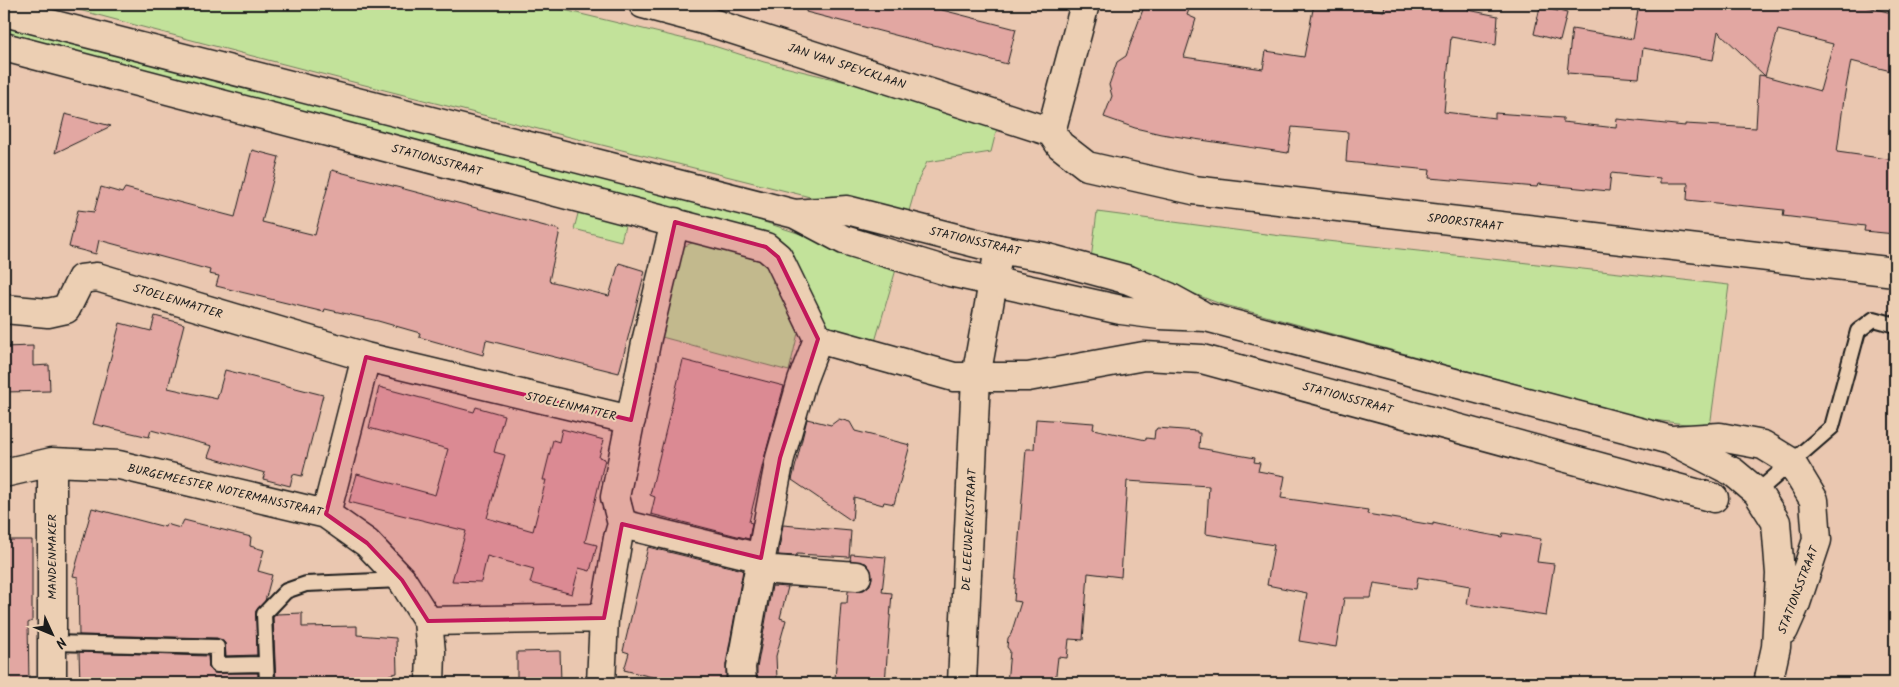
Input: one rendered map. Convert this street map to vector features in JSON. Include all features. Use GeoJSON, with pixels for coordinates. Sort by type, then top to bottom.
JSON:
{"type":"FeatureCollection","features":[{"type":"Feature","properties":{"kind":"street","name":"JAN VAN SPEYCKLAAN"},"geometry":{"type":"LineString","coordinates":[[643,4],[706,12],[1051,132]]}},
{"type":"Feature","properties":{"kind":"street"},"geometry":{"type":"LineString","coordinates":[[1051,132],[1085,4]]}},
{"type":"Feature","properties":{"kind":"street","name":"STATIONSSTRAAT"},"geometry":{"type":"LineString","coordinates":[[4,12],[795,214],[844,240],[950,272],[1121,310],[1160,315],[1206,317],[1670,440],[1733,472],[1757,492],[1776,522],[1780,574],[1776,647]]}},
{"type":"Feature","properties":{"kind":"street","name":"STATIONSSTRAAT"},"geometry":{"type":"LineString","coordinates":[[4,47],[766,247],[778,257],[818,339]]}},
{"type":"Feature","properties":{"kind":"street","name":"SPOORSTRAAT"},"geometry":{"type":"LineString","coordinates":[[1051,132],[1060,145],[1087,166],[1193,190],[1895,272]]}},
{"type":"Feature","properties":{"kind":"street","name":"STATIONSSTRAAT"},"geometry":{"type":"LineString","coordinates":[[795,214],[847,210],[1044,257],[1129,280],[1169,297],[1206,317]]}},
{"type":"Feature","properties":{"kind":"street","name":"STOELENMATTER"},"geometry":{"type":"LineString","coordinates":[[601,683],[604,618],[622,524],[615,497],[648,338],[675,222]]}},
{"type":"Feature","properties":{"kind":"street","name":"DE LEEUWERIKSTRAAT"},"geometry":{"type":"LineString","coordinates":[[962,683],[976,378],[1000,248]]}},
{"type":"Feature","properties":{"kind":"street","name":"STOELENMATTER"},"geometry":{"type":"LineString","coordinates":[[4,308],[48,313],[66,309],[81,279],[97,277],[366,357],[631,420]]}},
{"type":"Feature","properties":{"kind":"street"},"geometry":{"type":"LineString","coordinates":[[742,683],[741,667],[780,458],[802,380],[818,339],[954,378],[976,378]]}},
{"type":"Feature","properties":{"kind":"street","name":"STATIONSSTRAAT"},"geometry":{"type":"LineString","coordinates":[[976,378],[1028,377],[1144,356],[1202,359],[1714,498]]}},
{"type":"Feature","properties":{"kind":"street"},"geometry":{"type":"LineString","coordinates":[[326,514],[366,357]]}},
{"type":"Feature","properties":{"kind":"street","name":"STATIONSSTRAAT"},"geometry":{"type":"LineString","coordinates":[[1670,440],[1720,437],[1763,445],[1791,462],[1814,500],[1817,540],[1796,603],[1776,647]]}},
{"type":"Feature","properties":{"kind":"street","name":"BURGEMEESTER NOTERMANSSTRAAT"},"geometry":{"type":"LineString","coordinates":[[4,473],[52,462],[119,465],[326,514],[367,543],[402,580],[428,621],[431,652],[430,683]]}},
{"type":"Feature","properties":{"kind":"street","name":"MANDENMAKER"},"geometry":{"type":"LineString","coordinates":[[52,462],[52,683]]}},
{"type":"Feature","properties":{"kind":"street"},"geometry":{"type":"LineString","coordinates":[[622,524],[760,564],[858,576]]}},
{"type":"Feature","properties":{"kind":"street"},"geometry":{"type":"LineString","coordinates":[[428,621],[604,618]]}},
{"type":"Feature","properties":{"kind":"street"},"geometry":{"type":"LineString","coordinates":[[1768,683],[1776,647]]}},
{"type":"Feature","properties":{"kind":"lane"},"geometry":{"type":"LineString","coordinates":[[1757,492],[1832,427],[1858,331],[1874,319],[1892,324]]}},
{"type":"Feature","properties":{"kind":"lane"},"geometry":{"type":"LineString","coordinates":[[267,683],[264,614],[286,591],[306,584],[402,580]]}},
{"type":"Feature","properties":{"kind":"lane"},"geometry":{"type":"LineString","coordinates":[[53,643],[217,648],[218,665],[266,664]]}},
{"type":"Feature","properties":{"kind":"highlighted area"},"geometry":{"type":"Polygon","coordinates":[[[675,222],[766,247],[778,257],[818,339],[780,458],[761,558],[622,524],[604,618],[428,621],[402,580],[367,543],[326,514],[366,357],[631,420],[675,222]]]}},
{"type":"Feature","properties":{"kind":"green space"},"geometry":{"type":"Polygon","coordinates":[[[57,4],[539,4],[714,46],[764,62],[891,93],[997,128],[991,152],[927,162],[917,183],[909,211],[857,200],[810,197],[339,78],[57,4]]]}},
{"type":"Feature","properties":{"kind":"green space"},"geometry":{"type":"Polygon","coordinates":[[[4,26],[743,215],[897,266],[874,345],[830,329],[812,304],[792,253],[775,237],[4,39],[4,26]]]}},
{"type":"Feature","properties":{"kind":"green space"},"geometry":{"type":"Polygon","coordinates":[[[579,210],[626,222],[621,241],[574,229],[579,210]]]}},
{"type":"Feature","properties":{"kind":"green space"},"geometry":{"type":"Polygon","coordinates":[[[1097,212],[1281,236],[1729,285],[1710,427],[1645,419],[1218,303],[1130,269],[1091,259],[1097,212]]]}},
{"type":"Feature","properties":{"kind":"green space"},"geometry":{"type":"Polygon","coordinates":[[[694,242],[763,257],[777,282],[772,282],[776,283],[798,333],[789,371],[658,336],[680,254],[685,246],[694,242]]]}},
{"type":"Feature","properties":{"kind":"building"},"geometry":{"type":"Polygon","coordinates":[[[807,4],[919,4],[1016,29],[1007,64],[806,12],[807,4]]]}},
{"type":"Feature","properties":{"kind":"building"},"geometry":{"type":"Polygon","coordinates":[[[1145,4],[1191,4],[1187,15],[1196,19],[1184,57],[1263,69],[1266,51],[1304,57],[1314,4],[1339,4],[1384,11],[1385,4],[1469,4],[1468,10],[1498,16],[1496,45],[1451,37],[1444,112],[1495,118],[1495,113],[1563,118],[1563,122],[1616,128],[1617,119],[1685,126],[1685,124],[1756,128],[1759,75],[1765,76],[1718,31],[1713,60],[1643,48],[1639,78],[1567,73],[1572,29],[1633,39],[1639,4],[1857,4],[1895,14],[1895,72],[1851,61],[1837,152],[1895,160],[1895,234],[1864,231],[1865,226],[1783,216],[1784,210],[1687,200],[1688,183],[1660,183],[1660,178],[1611,173],[1609,191],[1538,184],[1537,187],[1429,178],[1430,170],[1346,162],[1348,132],[1292,127],[1288,153],[1161,134],[1135,128],[1104,117],[1112,96],[1109,85],[1117,62],[1126,56],[1145,4]],[[1778,30],[1765,76],[1820,91],[1833,44],[1778,30]]]}},
{"type":"Feature","properties":{"kind":"building"},"geometry":{"type":"Polygon","coordinates":[[[1540,7],[1567,13],[1560,41],[1534,34],[1540,7]]]}},
{"type":"Feature","properties":{"kind":"building"},"geometry":{"type":"Polygon","coordinates":[[[65,114],[111,126],[55,153],[65,114]]]}},
{"type":"Feature","properties":{"kind":"building"},"geometry":{"type":"Polygon","coordinates":[[[252,150],[279,157],[262,222],[315,235],[332,170],[560,230],[549,281],[609,296],[619,263],[645,271],[619,373],[486,340],[483,355],[419,337],[420,333],[378,321],[325,309],[324,312],[216,286],[219,276],[209,274],[210,270],[99,240],[96,254],[69,247],[78,210],[94,212],[101,187],[122,193],[125,188],[235,217],[252,150]]]}},
{"type":"Feature","properties":{"kind":"building"},"geometry":{"type":"Polygon","coordinates":[[[155,316],[184,324],[168,388],[217,399],[225,370],[323,395],[302,476],[293,474],[290,486],[263,479],[265,473],[208,457],[212,446],[151,430],[149,437],[93,424],[120,323],[151,331],[155,316]]]}},
{"type":"Feature","properties":{"kind":"building"},"geometry":{"type":"Polygon","coordinates":[[[33,346],[33,366],[49,365],[50,391],[4,392],[4,347],[33,346]]]}},
{"type":"Feature","properties":{"kind":"building"},"geometry":{"type":"Polygon","coordinates":[[[683,360],[784,386],[749,522],[752,523],[749,539],[651,514],[655,497],[650,495],[683,360]]]}},
{"type":"Feature","properties":{"kind":"building"},"geometry":{"type":"Polygon","coordinates":[[[379,387],[474,412],[476,407],[504,415],[494,452],[505,455],[487,518],[533,531],[546,480],[543,480],[553,440],[559,442],[562,429],[604,440],[599,457],[605,459],[585,542],[597,545],[590,571],[579,568],[572,594],[530,583],[534,569],[487,556],[481,582],[452,581],[466,531],[349,502],[357,474],[435,495],[448,449],[369,428],[379,387]]]}},
{"type":"Feature","properties":{"kind":"building"},"geometry":{"type":"Polygon","coordinates":[[[807,419],[831,425],[839,419],[850,422],[855,431],[910,445],[894,504],[884,502],[883,505],[854,497],[852,521],[792,480],[807,419]]]}},
{"type":"Feature","properties":{"kind":"building"},"geometry":{"type":"Polygon","coordinates":[[[1036,419],[1094,423],[1093,429],[1146,440],[1146,438],[1154,439],[1157,428],[1197,431],[1197,433],[1200,433],[1199,448],[1255,458],[1254,462],[1260,463],[1258,471],[1285,476],[1281,498],[1368,510],[1367,514],[1433,525],[1433,523],[1502,537],[1503,533],[1541,539],[1537,562],[1554,564],[1546,616],[1467,604],[1470,586],[1418,577],[1416,589],[1374,583],[1371,598],[1344,598],[1336,647],[1299,641],[1307,593],[1267,585],[1274,545],[1206,534],[1209,486],[1127,481],[1121,577],[1088,573],[1083,640],[1069,639],[1067,658],[1058,657],[1055,683],[1007,683],[1010,651],[1007,647],[1008,638],[1021,602],[1014,601],[1026,449],[1034,449],[1036,419]]]}},
{"type":"Feature","properties":{"kind":"building"},"geometry":{"type":"Polygon","coordinates":[[[92,508],[165,527],[166,524],[180,528],[184,520],[251,537],[250,546],[264,550],[258,571],[272,575],[265,601],[256,611],[257,655],[226,656],[225,643],[217,638],[79,635],[78,577],[73,576],[92,508]]]}},
{"type":"Feature","properties":{"kind":"building"},"geometry":{"type":"Polygon","coordinates":[[[783,525],[851,531],[849,557],[797,554],[796,556],[778,555],[783,525]]]}},
{"type":"Feature","properties":{"kind":"building"},"geometry":{"type":"Polygon","coordinates":[[[4,540],[32,540],[32,621],[28,623],[29,683],[4,683],[4,540]]]}},
{"type":"Feature","properties":{"kind":"building"},"geometry":{"type":"Polygon","coordinates":[[[648,547],[743,570],[726,664],[726,683],[676,683],[624,670],[629,653],[623,651],[648,547]]]}},
{"type":"Feature","properties":{"kind":"building"},"geometry":{"type":"Polygon","coordinates":[[[851,554],[886,557],[882,592],[892,593],[885,683],[842,683],[842,680],[835,679],[841,603],[847,603],[848,591],[864,590],[870,585],[872,578],[871,570],[866,563],[850,560],[851,554]]]}},
{"type":"Feature","properties":{"kind":"building"},"geometry":{"type":"Polygon","coordinates":[[[772,586],[788,587],[780,618],[786,620],[776,656],[777,679],[772,680],[772,683],[757,683],[757,668],[772,586]]]}},
{"type":"Feature","properties":{"kind":"building"},"geometry":{"type":"Polygon","coordinates":[[[302,613],[302,627],[357,626],[357,635],[396,638],[397,673],[389,675],[389,683],[276,683],[273,617],[277,614],[302,613]]]}},
{"type":"Feature","properties":{"kind":"building"},"geometry":{"type":"Polygon","coordinates":[[[560,651],[561,683],[525,683],[525,679],[517,679],[517,652],[560,651]]]}},
{"type":"Feature","properties":{"kind":"building"},"geometry":{"type":"Polygon","coordinates":[[[79,652],[208,656],[209,669],[213,673],[258,673],[258,683],[80,683],[79,652]]]}}]}
